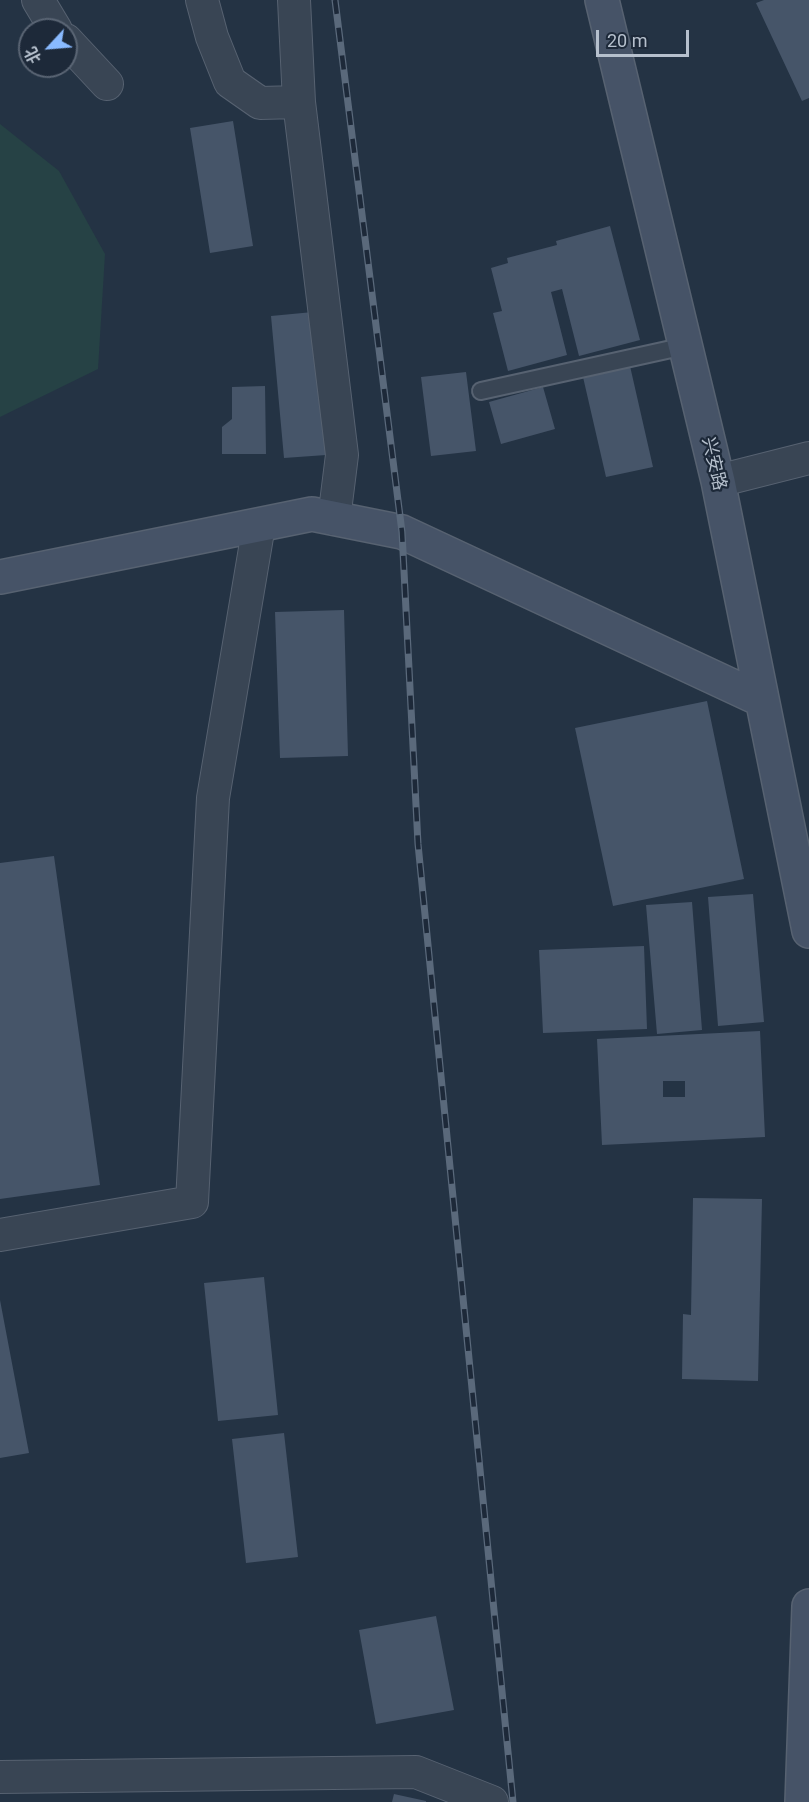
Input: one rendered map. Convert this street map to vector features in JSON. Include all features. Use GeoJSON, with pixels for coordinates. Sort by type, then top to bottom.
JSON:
{"type":"FeatureCollection","features":[{"type":"Feature","properties":{"kind":"street"},"geometry":{"type":"LineString","coordinates":[[38,0],[49,18]]}},
{"type":"Feature","properties":{"kind":"street"},"geometry":{"type":"LineString","coordinates":[[202,0],[212,37],[230,82],[260,103],[299,102]]}},
{"type":"Feature","properties":{"kind":"street"},"geometry":{"type":"LineString","coordinates":[[294,0],[299,102],[342,455],[334,519]]}},
{"type":"Feature","properties":{"kind":"street","name":"兴安路"},"geometry":{"type":"LineString","coordinates":[[602,0],[718,481],[809,932]]}},
{"type":"Feature","properties":{"kind":"street"},"geometry":{"type":"LineString","coordinates":[[78,53],[107,84]]}},
{"type":"Feature","properties":{"kind":"street"},"geometry":{"type":"LineString","coordinates":[[718,481],[809,458]]}},
{"type":"Feature","properties":{"kind":"street"},"geometry":{"type":"LineString","coordinates":[[0,577],[312,514],[402,532],[762,700]]}},
{"type":"Feature","properties":{"kind":"street"},"geometry":{"type":"LineString","coordinates":[[0,1235],[192,1202],[213,798],[259,525]]}},
{"type":"Feature","properties":{"kind":"street"},"geometry":{"type":"LineString","coordinates":[[802,1802],[809,1606]]}},
{"type":"Feature","properties":{"kind":"street"},"geometry":{"type":"LineString","coordinates":[[0,1777],[416,1772],[492,1802]]}},
{"type":"Feature","properties":{"kind":"lane"},"geometry":{"type":"LineString","coordinates":[[481,391],[685,346]]}},
{"type":"Feature","properties":{"kind":"green space"},"geometry":{"type":"Polygon","coordinates":[[[0,124],[59,171],[105,254],[98,369],[0,417],[0,124]]]}},
{"type":"Feature","properties":{"kind":"building"},"geometry":{"type":"Polygon","coordinates":[[[764,0],[809,0],[809,98],[802,101],[756,3],[764,0]]]}},
{"type":"Feature","properties":{"kind":"building"},"geometry":{"type":"Polygon","coordinates":[[[233,121],[253,246],[210,253],[190,128],[233,121]]]}},
{"type":"Feature","properties":{"kind":"building"},"geometry":{"type":"Polygon","coordinates":[[[610,226],[640,340],[579,356],[562,289],[551,292],[567,355],[508,371],[493,313],[502,311],[491,268],[508,263],[507,258],[557,245],[556,241],[610,226]]]}},
{"type":"Feature","properties":{"kind":"building"},"geometry":{"type":"Polygon","coordinates":[[[313,312],[326,455],[284,458],[271,316],[313,312]]]}},
{"type":"Feature","properties":{"kind":"building"},"geometry":{"type":"Polygon","coordinates":[[[630,366],[653,467],[606,477],[583,377],[630,366]]]}},
{"type":"Feature","properties":{"kind":"building"},"geometry":{"type":"Polygon","coordinates":[[[466,372],[476,451],[431,456],[421,377],[466,372]]]}},
{"type":"Feature","properties":{"kind":"building"},"geometry":{"type":"Polygon","coordinates":[[[265,386],[266,454],[222,454],[222,427],[232,419],[232,387],[265,386]]]}},
{"type":"Feature","properties":{"kind":"building"},"geometry":{"type":"Polygon","coordinates":[[[543,387],[555,429],[501,444],[489,402],[543,387]]]}},
{"type":"Feature","properties":{"kind":"building"},"geometry":{"type":"Polygon","coordinates":[[[344,610],[348,756],[280,758],[275,612],[344,610]]]}},
{"type":"Feature","properties":{"kind":"building"},"geometry":{"type":"Polygon","coordinates":[[[707,701],[744,879],[613,906],[575,728],[707,701]]]}},
{"type":"Feature","properties":{"kind":"building"},"geometry":{"type":"Polygon","coordinates":[[[54,856],[100,1185],[0,1199],[0,863],[54,856]]]}},
{"type":"Feature","properties":{"kind":"building"},"geometry":{"type":"Polygon","coordinates":[[[753,894],[764,1022],[718,1026],[708,897],[753,894]]]}},
{"type":"Feature","properties":{"kind":"building"},"geometry":{"type":"Polygon","coordinates":[[[692,902],[702,1030],[657,1034],[646,905],[692,902]]]}},
{"type":"Feature","properties":{"kind":"building"},"geometry":{"type":"Polygon","coordinates":[[[644,946],[647,1029],[543,1033],[539,950],[644,946]]]}},
{"type":"Feature","properties":{"kind":"building"},"geometry":{"type":"Polygon","coordinates":[[[760,1031],[765,1137],[602,1145],[597,1039],[760,1031]],[[663,1081],[663,1097],[685,1097],[685,1081],[663,1081]]]}},
{"type":"Feature","properties":{"kind":"building"},"geometry":{"type":"Polygon","coordinates":[[[693,1198],[762,1199],[758,1381],[682,1379],[683,1314],[691,1315],[693,1198]]]}},
{"type":"Feature","properties":{"kind":"building"},"geometry":{"type":"Polygon","coordinates":[[[264,1277],[278,1415],[218,1421],[204,1283],[264,1277]]]}},
{"type":"Feature","properties":{"kind":"building"},"geometry":{"type":"Polygon","coordinates":[[[0,1300],[29,1453],[0,1458],[0,1300]]]}},
{"type":"Feature","properties":{"kind":"building"},"geometry":{"type":"Polygon","coordinates":[[[284,1433],[298,1557],[246,1563],[232,1439],[284,1433]]]}},
{"type":"Feature","properties":{"kind":"building"},"geometry":{"type":"Polygon","coordinates":[[[436,1616],[454,1710],[376,1724],[359,1630],[436,1616]]]}},
{"type":"Feature","properties":{"kind":"building"},"geometry":{"type":"Polygon","coordinates":[[[394,1794],[426,1801],[426,1802],[392,1802],[394,1794]]]}},
{"type":"Feature","properties":{"kind":"railway"},"geometry":{"type":"LineString","coordinates":[[335,0],[402,532],[418,844],[513,1802]]}}]}
